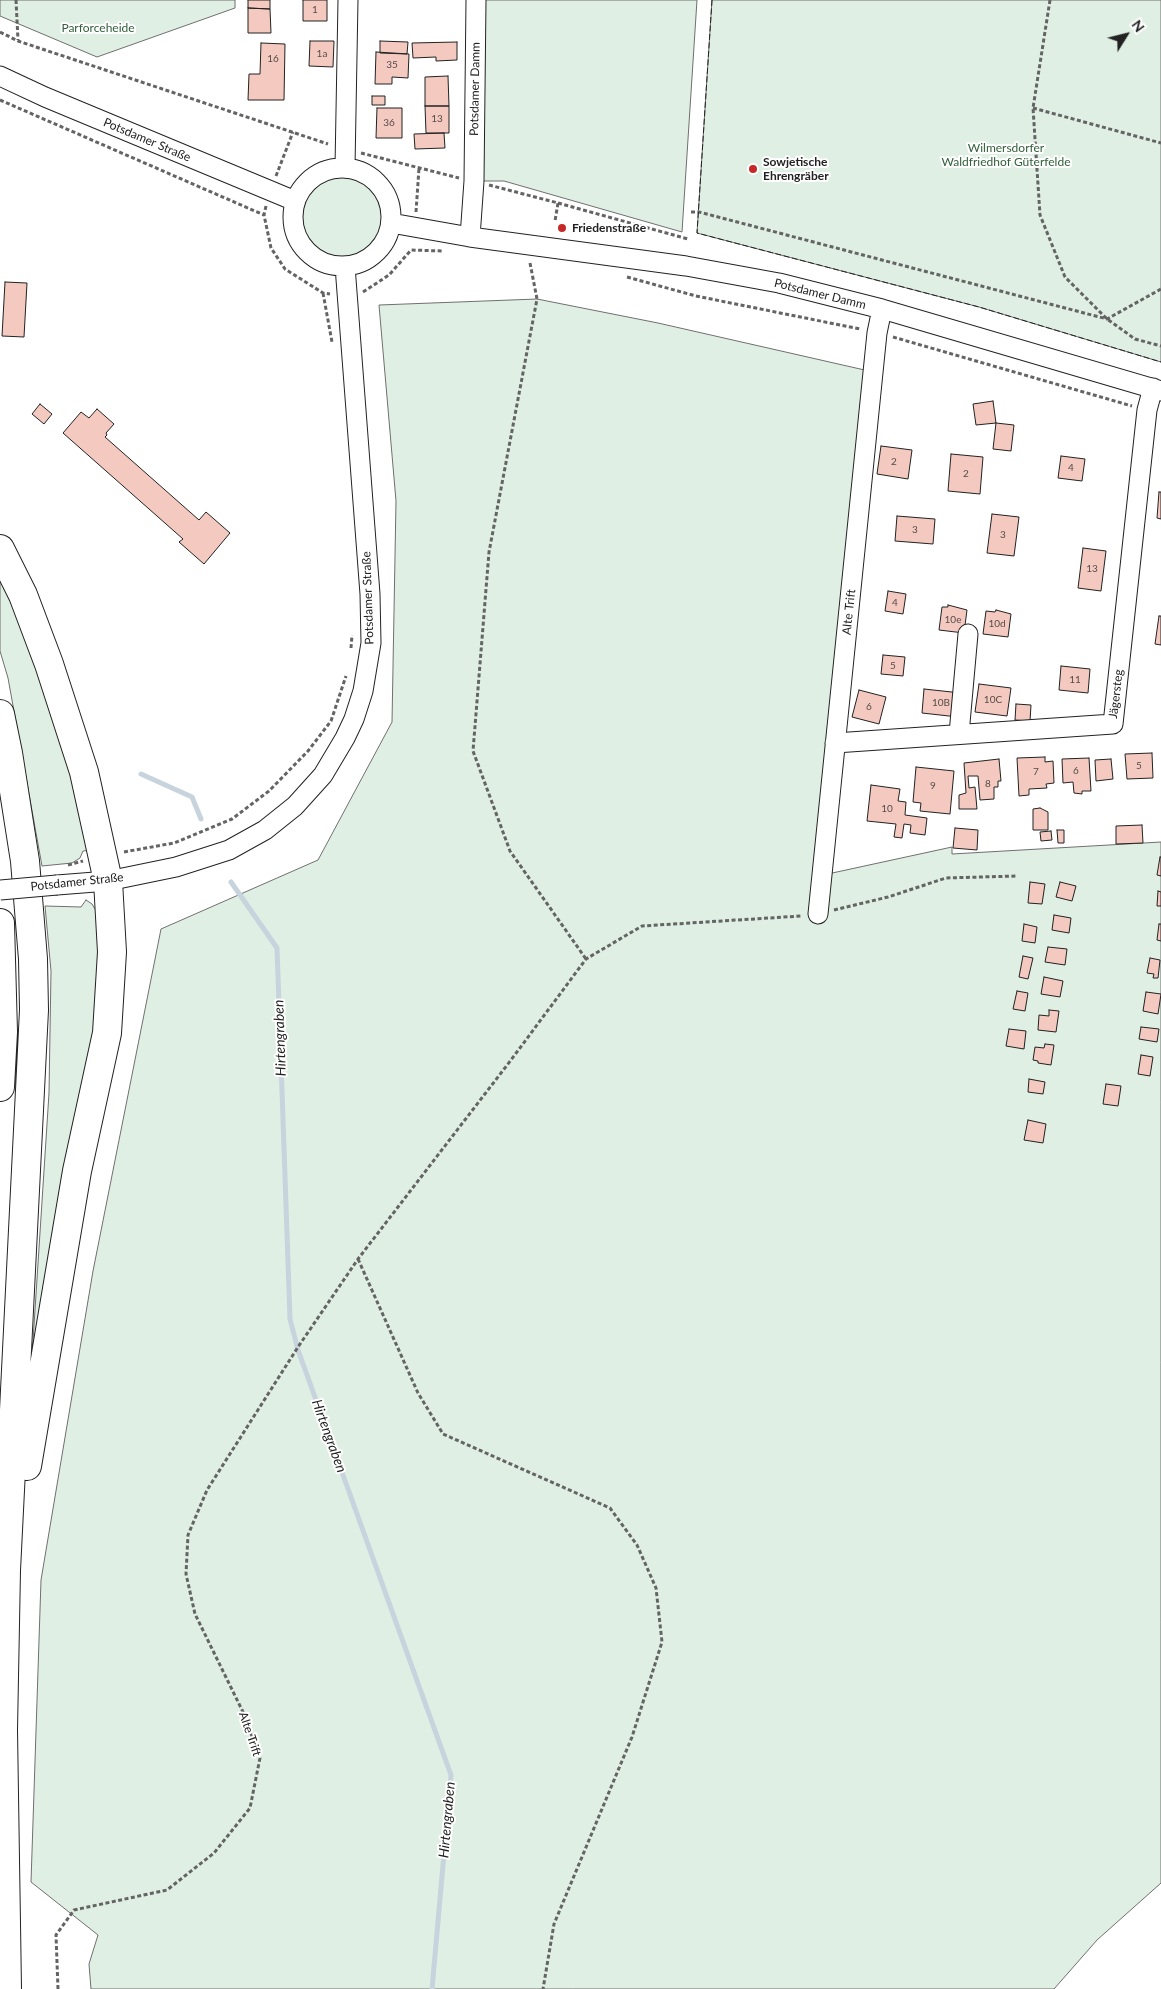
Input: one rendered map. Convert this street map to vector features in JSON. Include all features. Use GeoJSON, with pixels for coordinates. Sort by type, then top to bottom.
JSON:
{"type":"FeatureCollection","features":[{"type":"Feature","properties":{"kind":"highway"},"geometry":{"type":"LineString","coordinates":[[0,549],[23,595],[49,664],[84,772],[106,868],[112,952],[107,1033],[77,1170],[40,1380],[21,1505],[6,1570]]}},
{"type":"Feature","properties":{"kind":"highway"},"geometry":{"type":"LineString","coordinates":[[0,714],[25,861],[33,959],[34,1010],[6,1570],[3,1730],[7,1989]]}},
{"type":"Feature","properties":{"kind":"highway"},"geometry":{"type":"LineString","coordinates":[[0,923],[3,1032],[0,1087]]}},
{"type":"Feature","properties":{"kind":"street"},"geometry":{"type":"LineString","coordinates":[[345,158],[348,0]]}},
{"type":"Feature","properties":{"kind":"street","name":"Potsdamer Damm"},"geometry":{"type":"LineString","coordinates":[[470,237],[474,181],[476,0]]}},
{"type":"Feature","properties":{"kind":"street","name":"Potsdamer Straße"},"geometry":{"type":"LineString","coordinates":[[0,76],[45,97],[294,201]]}},
{"type":"Feature","properties":{"kind":"street"},"geometry":{"type":"LineString","coordinates":[[345,158],[374,179],[385,192],[390,207],[391,224],[380,248],[358,264],[345,266],[329,264],[314,258],[302,247],[295,232],[292,217],[294,201],[302,186],[314,175],[345,158]]}},
{"type":"Feature","properties":{"kind":"street","name":"Potsdamer Damm"},"geometry":{"type":"LineString","coordinates":[[391,224],[470,237],[551,246],[730,273],[779,283],[882,310],[1157,390]]}},
{"type":"Feature","properties":{"kind":"street","name":"Potsdamer Straße"},"geometry":{"type":"LineString","coordinates":[[0,890],[57,885],[106,868],[176,868],[229,850],[265,830],[294,806],[323,775],[345,738],[354,719],[362,691],[371,643],[370,594],[345,266]]}},
{"type":"Feature","properties":{"kind":"street","name":"Alte Trift"},"geometry":{"type":"LineString","coordinates":[[818,914],[877,333],[882,310]]}},
{"type":"Feature","properties":{"kind":"street","name":"Jägersteg"},"geometry":{"type":"LineString","coordinates":[[835,743],[1113,724],[1147,410],[1157,390]]}},
{"type":"Feature","properties":{"kind":"street"},"geometry":{"type":"LineString","coordinates":[[959,734],[968,634]]}},
{"type":"Feature","properties":{"kind":"path"},"geometry":{"type":"LineString","coordinates":[[16,0],[18,41]]}},
{"type":"Feature","properties":{"kind":"path"},"geometry":{"type":"LineString","coordinates":[[1050,0],[1033,108],[1040,215],[1065,277],[1107,319],[1135,339],[1161,346]]}},
{"type":"Feature","properties":{"kind":"path"},"geometry":{"type":"LineString","coordinates":[[0,32],[18,41],[345,158],[474,181],[688,238]]}},
{"type":"Feature","properties":{"kind":"path"},"geometry":{"type":"LineString","coordinates":[[0,100],[264,215],[271,248],[285,270],[323,293],[346,295],[363,292],[389,276],[411,250],[450,252]]}},
{"type":"Feature","properties":{"kind":"path"},"geometry":{"type":"LineString","coordinates":[[1033,108],[1161,143]]}},
{"type":"Feature","properties":{"kind":"path"},"geometry":{"type":"LineString","coordinates":[[555,221],[558,203]]}},
{"type":"Feature","properties":{"kind":"path"},"geometry":{"type":"LineString","coordinates":[[691,212],[698,212],[1107,319],[1161,289]]}},
{"type":"Feature","properties":{"kind":"path"},"geometry":{"type":"LineString","coordinates":[[539,262],[529,260],[538,299],[489,552],[473,751],[510,852],[586,959],[642,926],[818,914],[888,897],[946,878],[1016,876]]}},
{"type":"Feature","properties":{"kind":"path"},"geometry":{"type":"LineString","coordinates":[[618,276],[696,296],[877,333],[985,362],[1147,410]]}},
{"type":"Feature","properties":{"kind":"path"},"geometry":{"type":"LineString","coordinates":[[323,293],[332,344]]}},
{"type":"Feature","properties":{"kind":"path"},"geometry":{"type":"LineString","coordinates":[[350,650],[352,626]]}},
{"type":"Feature","properties":{"kind":"path"},"geometry":{"type":"LineString","coordinates":[[65,866],[106,868],[232,819],[269,791],[308,751],[331,721],[346,676]]}},
{"type":"Feature","properties":{"kind":"path","name":"Alte Trift"},"geometry":{"type":"LineString","coordinates":[[58,1989],[56,1936],[74,1910],[167,1890],[214,1853],[250,1808],[260,1758],[243,1712],[195,1614],[186,1574],[188,1535],[207,1490],[298,1347],[358,1259],[512,1060],[586,959]]}},
{"type":"Feature","properties":{"kind":"path"},"geometry":{"type":"LineString","coordinates":[[358,1259],[418,1393],[442,1434],[610,1508],[637,1545],[656,1588],[662,1642],[632,1737],[554,1924],[543,1989]]}},
{"type":"Feature","properties":{"kind":"green space","name":"Parforceheide"},"geometry":{"type":"Polygon","coordinates":[[[0,0],[235,0],[235,8],[97,57],[0,16],[0,0]]]}},
{"type":"Feature","properties":{"kind":"green space"},"geometry":{"type":"Polygon","coordinates":[[[476,0],[697,0],[682,232],[504,181],[474,181],[476,0]]]}},
{"type":"Feature","properties":{"kind":"green space","name":"Wilmersdorfer Waldfriedhof Güterfelde"},"geometry":{"type":"Polygon","coordinates":[[[712,0],[1161,0],[1161,362],[979,307],[697,233],[712,0]]]}},
{"type":"Feature","properties":{"kind":"green space"},"geometry":{"type":"Polygon","coordinates":[[[343,176],[359,179],[372,188],[381,201],[384,217],[381,233],[372,246],[359,255],[343,258],[327,255],[314,246],[305,233],[302,217],[305,201],[314,188],[327,179],[343,176]]]}},
{"type":"Feature","properties":{"kind":"green space"},"geometry":{"type":"Polygon","coordinates":[[[537,299],[658,323],[869,371],[823,875],[952,847],[952,854],[1161,842],[1161,1883],[1097,1940],[1054,1989],[91,1989],[89,1964],[98,1935],[31,1882],[41,1580],[93,1271],[161,929],[318,860],[392,722],[396,501],[379,305],[537,299]]]}},
{"type":"Feature","properties":{"kind":"green space"},"geometry":{"type":"Polygon","coordinates":[[[0,564],[64,727],[91,850],[83,851],[80,858],[72,863],[42,866],[8,678],[0,651],[0,564]]]}},
{"type":"Feature","properties":{"kind":"green space"},"geometry":{"type":"Polygon","coordinates":[[[86,900],[92,904],[98,914],[105,982],[31,1372],[49,1093],[51,971],[45,906],[81,907],[86,900]]]}},
{"type":"Feature","properties":{"kind":"building"},"geometry":{"type":"Polygon","coordinates":[[[248,0],[270,0],[270,9],[248,8],[248,0]]]}},
{"type":"Feature","properties":{"kind":"building"},"geometry":{"type":"Polygon","coordinates":[[[303,0],[327,0],[327,21],[303,21],[303,0]]]}},
{"type":"Feature","properties":{"kind":"building"},"geometry":{"type":"Polygon","coordinates":[[[248,8],[270,9],[271,33],[248,33],[248,8]]]}},
{"type":"Feature","properties":{"kind":"building"},"geometry":{"type":"Polygon","coordinates":[[[310,41],[334,41],[333,67],[309,66],[310,41]]]}},
{"type":"Feature","properties":{"kind":"building"},"geometry":{"type":"Polygon","coordinates":[[[380,41],[408,42],[407,54],[380,53],[380,41]]]}},
{"type":"Feature","properties":{"kind":"building"},"geometry":{"type":"Polygon","coordinates":[[[457,42],[457,60],[436,61],[436,57],[413,58],[412,43],[457,42]]]}},
{"type":"Feature","properties":{"kind":"building"},"geometry":{"type":"Polygon","coordinates":[[[261,43],[285,44],[284,100],[248,100],[249,74],[260,74],[261,43]]]}},
{"type":"Feature","properties":{"kind":"building"},"geometry":{"type":"Polygon","coordinates":[[[376,52],[409,54],[408,78],[392,77],[392,84],[375,84],[376,52]]]}},
{"type":"Feature","properties":{"kind":"building"},"geometry":{"type":"Polygon","coordinates":[[[448,76],[449,106],[425,106],[425,77],[448,76]]]}},
{"type":"Feature","properties":{"kind":"building"},"geometry":{"type":"Polygon","coordinates":[[[372,96],[385,96],[385,105],[372,105],[372,96]]]}},
{"type":"Feature","properties":{"kind":"building"},"geometry":{"type":"Polygon","coordinates":[[[425,106],[449,106],[449,133],[426,133],[425,106]]]}},
{"type":"Feature","properties":{"kind":"building"},"geometry":{"type":"Polygon","coordinates":[[[377,108],[402,108],[402,138],[376,138],[377,108]]]}},
{"type":"Feature","properties":{"kind":"building"},"geometry":{"type":"Polygon","coordinates":[[[444,133],[445,148],[415,149],[414,134],[444,133]]]}},
{"type":"Feature","properties":{"kind":"building"},"geometry":{"type":"Polygon","coordinates":[[[5,282],[27,283],[24,337],[2,336],[5,282]]]}},
{"type":"Feature","properties":{"kind":"building"},"geometry":{"type":"Polygon","coordinates":[[[993,401],[996,423],[976,425],[973,404],[993,401]]]}},
{"type":"Feature","properties":{"kind":"building"},"geometry":{"type":"Polygon","coordinates":[[[40,404],[52,414],[44,424],[32,414],[40,404]]]}},
{"type":"Feature","properties":{"kind":"building"},"geometry":{"type":"Polygon","coordinates":[[[97,409],[114,424],[105,437],[199,520],[206,512],[230,533],[204,564],[179,542],[183,539],[63,433],[81,412],[89,418],[97,409]]]}},
{"type":"Feature","properties":{"kind":"building"},"geometry":{"type":"Polygon","coordinates":[[[996,423],[1014,425],[1011,451],[993,449],[996,423]]]}},
{"type":"Feature","properties":{"kind":"building"},"geometry":{"type":"Polygon","coordinates":[[[881,446],[912,450],[908,479],[877,474],[881,446]]]}},
{"type":"Feature","properties":{"kind":"building"},"geometry":{"type":"Polygon","coordinates":[[[951,454],[983,457],[980,494],[948,491],[951,454]]]}},
{"type":"Feature","properties":{"kind":"building"},"geometry":{"type":"Polygon","coordinates":[[[1061,456],[1085,459],[1082,481],[1058,478],[1061,456]]]}},
{"type":"Feature","properties":{"kind":"building"},"geometry":{"type":"Polygon","coordinates":[[[1159,492],[1161,492],[1161,519],[1157,518],[1159,492]]]}},
{"type":"Feature","properties":{"kind":"building"},"geometry":{"type":"Polygon","coordinates":[[[992,514],[1019,517],[1014,556],[987,553],[992,514]]]}},
{"type":"Feature","properties":{"kind":"building"},"geometry":{"type":"Polygon","coordinates":[[[897,516],[935,519],[933,544],[895,541],[897,516]]]}},
{"type":"Feature","properties":{"kind":"building"},"geometry":{"type":"Polygon","coordinates":[[[1083,548],[1106,551],[1101,591],[1078,588],[1083,548]]]}},
{"type":"Feature","properties":{"kind":"building"},"geometry":{"type":"Polygon","coordinates":[[[888,591],[906,594],[903,614],[885,611],[888,591]]]}},
{"type":"Feature","properties":{"kind":"building"},"geometry":{"type":"Polygon","coordinates":[[[948,605],[967,610],[964,633],[939,630],[942,607],[948,607],[948,605]]]}},
{"type":"Feature","properties":{"kind":"building"},"geometry":{"type":"Polygon","coordinates":[[[996,610],[1011,614],[1008,637],[983,634],[986,611],[995,612],[996,610]]]}},
{"type":"Feature","properties":{"kind":"building"},"geometry":{"type":"Polygon","coordinates":[[[1159,616],[1161,616],[1161,645],[1155,644],[1159,616]]]}},
{"type":"Feature","properties":{"kind":"building"},"geometry":{"type":"Polygon","coordinates":[[[883,655],[905,657],[903,676],[881,674],[883,655]]]}},
{"type":"Feature","properties":{"kind":"building"},"geometry":{"type":"Polygon","coordinates":[[[1061,666],[1090,669],[1088,693],[1059,690],[1061,666]]]}},
{"type":"Feature","properties":{"kind":"building"},"geometry":{"type":"Polygon","coordinates":[[[979,684],[1011,688],[1007,716],[975,712],[979,684]]]}},
{"type":"Feature","properties":{"kind":"building"},"geometry":{"type":"Polygon","coordinates":[[[924,689],[961,693],[958,717],[922,713],[924,689]]]}},
{"type":"Feature","properties":{"kind":"building"},"geometry":{"type":"Polygon","coordinates":[[[859,690],[886,697],[879,724],[852,717],[859,690]]]}},
{"type":"Feature","properties":{"kind":"building"},"geometry":{"type":"Polygon","coordinates":[[[1016,704],[1031,705],[1030,721],[1015,720],[1016,704]]]}},
{"type":"Feature","properties":{"kind":"building"},"geometry":{"type":"Polygon","coordinates":[[[1152,753],[1153,778],[1127,779],[1125,754],[1152,753]]]}},
{"type":"Feature","properties":{"kind":"building"},"geometry":{"type":"Polygon","coordinates":[[[1045,757],[1045,762],[1053,761],[1054,783],[1046,784],[1047,788],[1029,789],[1029,795],[1019,796],[1017,758],[1045,757]]]}},
{"type":"Feature","properties":{"kind":"building"},"geometry":{"type":"Polygon","coordinates":[[[1089,758],[1091,791],[1082,791],[1082,794],[1074,793],[1073,782],[1063,783],[1062,759],[1089,758]]]}},
{"type":"Feature","properties":{"kind":"building"},"geometry":{"type":"Polygon","coordinates":[[[999,759],[1001,781],[998,781],[998,787],[994,787],[994,799],[980,800],[978,776],[968,776],[969,788],[975,787],[977,809],[959,809],[959,795],[966,793],[964,763],[999,759]]]}},
{"type":"Feature","properties":{"kind":"building"},"geometry":{"type":"Polygon","coordinates":[[[1111,759],[1113,779],[1096,781],[1095,760],[1111,759]]]}},
{"type":"Feature","properties":{"kind":"building"},"geometry":{"type":"Polygon","coordinates":[[[916,767],[954,771],[950,814],[920,811],[921,803],[913,802],[916,767]]]}},
{"type":"Feature","properties":{"kind":"building"},"geometry":{"type":"Polygon","coordinates":[[[871,785],[900,789],[898,801],[906,802],[905,815],[927,818],[925,835],[910,833],[911,825],[904,824],[902,838],[894,837],[896,824],[867,821],[871,785]]]}},
{"type":"Feature","properties":{"kind":"building"},"geometry":{"type":"Polygon","coordinates":[[[1040,808],[1048,812],[1048,830],[1033,830],[1033,809],[1040,808]]]}},
{"type":"Feature","properties":{"kind":"building"},"geometry":{"type":"Polygon","coordinates":[[[1142,825],[1143,843],[1116,844],[1116,826],[1142,825]]]}},
{"type":"Feature","properties":{"kind":"building"},"geometry":{"type":"Polygon","coordinates":[[[955,828],[978,830],[977,850],[953,848],[955,828]]]}},
{"type":"Feature","properties":{"kind":"building"},"geometry":{"type":"Polygon","coordinates":[[[1057,830],[1064,830],[1064,843],[1058,843],[1057,830]]]}},
{"type":"Feature","properties":{"kind":"building"},"geometry":{"type":"Polygon","coordinates":[[[1051,831],[1052,840],[1041,841],[1040,832],[1051,831]]]}},
{"type":"Feature","properties":{"kind":"building"},"geometry":{"type":"Polygon","coordinates":[[[1161,857],[1161,876],[1157,875],[1161,857]]]}},
{"type":"Feature","properties":{"kind":"building"},"geometry":{"type":"Polygon","coordinates":[[[1030,882],[1045,884],[1042,904],[1028,903],[1030,882]]]}},
{"type":"Feature","properties":{"kind":"building"},"geometry":{"type":"Polygon","coordinates":[[[1060,882],[1076,886],[1072,901],[1056,897],[1060,882]]]}},
{"type":"Feature","properties":{"kind":"building"},"geometry":{"type":"Polygon","coordinates":[[[1158,891],[1161,892],[1161,906],[1157,906],[1158,891]]]}},
{"type":"Feature","properties":{"kind":"building"},"geometry":{"type":"Polygon","coordinates":[[[1054,915],[1071,918],[1069,933],[1052,930],[1054,915]]]}},
{"type":"Feature","properties":{"kind":"building"},"geometry":{"type":"Polygon","coordinates":[[[1024,924],[1037,927],[1035,943],[1022,941],[1024,924]]]}},
{"type":"Feature","properties":{"kind":"building"},"geometry":{"type":"Polygon","coordinates":[[[1159,924],[1161,924],[1161,941],[1157,940],[1159,924]]]}},
{"type":"Feature","properties":{"kind":"building"},"geometry":{"type":"Polygon","coordinates":[[[1048,947],[1067,949],[1065,965],[1045,962],[1048,947]]]}},
{"type":"Feature","properties":{"kind":"building"},"geometry":{"type":"Polygon","coordinates":[[[1023,956],[1033,958],[1028,979],[1019,977],[1023,956]]]}},
{"type":"Feature","properties":{"kind":"building"},"geometry":{"type":"Polygon","coordinates":[[[1150,958],[1160,960],[1158,978],[1153,978],[1154,974],[1147,973],[1150,958]]]}},
{"type":"Feature","properties":{"kind":"building"},"geometry":{"type":"Polygon","coordinates":[[[1044,977],[1063,981],[1060,997],[1041,994],[1044,977]]]}},
{"type":"Feature","properties":{"kind":"building"},"geometry":{"type":"Polygon","coordinates":[[[1017,991],[1028,993],[1025,1011],[1013,1009],[1017,991]]]}},
{"type":"Feature","properties":{"kind":"building"},"geometry":{"type":"Polygon","coordinates":[[[1146,992],[1161,994],[1158,1014],[1143,1011],[1146,992]]]}},
{"type":"Feature","properties":{"kind":"building"},"geometry":{"type":"Polygon","coordinates":[[[1049,1010],[1059,1011],[1056,1032],[1038,1030],[1039,1015],[1049,1016],[1049,1010]]]}},
{"type":"Feature","properties":{"kind":"building"},"geometry":{"type":"Polygon","coordinates":[[[1141,1027],[1159,1029],[1157,1042],[1139,1039],[1141,1027]]]}},
{"type":"Feature","properties":{"kind":"building"},"geometry":{"type":"Polygon","coordinates":[[[1009,1029],[1026,1031],[1024,1049],[1006,1046],[1009,1029]]]}},
{"type":"Feature","properties":{"kind":"building"},"geometry":{"type":"Polygon","coordinates":[[[1045,1044],[1054,1045],[1051,1065],[1038,1063],[1038,1061],[1033,1060],[1035,1047],[1044,1048],[1045,1044]]]}},
{"type":"Feature","properties":{"kind":"building"},"geometry":{"type":"Polygon","coordinates":[[[1141,1055],[1153,1057],[1150,1076],[1138,1074],[1141,1055]]]}},
{"type":"Feature","properties":{"kind":"building"},"geometry":{"type":"Polygon","coordinates":[[[1029,1079],[1045,1082],[1043,1094],[1028,1092],[1029,1079]]]}},
{"type":"Feature","properties":{"kind":"building"},"geometry":{"type":"Polygon","coordinates":[[[1106,1084],[1121,1086],[1118,1106],[1103,1104],[1106,1084]]]}},
{"type":"Feature","properties":{"kind":"building"},"geometry":{"type":"Polygon","coordinates":[[[1028,1120],[1046,1124],[1043,1143],[1024,1140],[1028,1120]]]}},
{"type":"Feature","properties":{"kind":"waterway","name":"Hirtengraben"},"geometry":{"type":"LineString","coordinates":[[141,774],[192,797],[201,819]]}},
{"type":"Feature","properties":{"kind":"waterway","name":"Hirtengraben"},"geometry":{"type":"LineString","coordinates":[[231,882],[277,948],[290,1319],[298,1350],[451,1775],[432,1989]]}},
{"type":"Feature","properties":{"kind":"fence"},"geometry":{"type":"LineString","coordinates":[[712,0],[697,233],[979,307],[1161,362]]}},
{"type":"Feature","properties":{"kind":"place","name":"Sowjetische Ehrengräber"},"geometry":{"type":"Point","coordinates":[753,169]}},
{"type":"Feature","properties":{"kind":"place","name":"Friedenstraße"},"geometry":{"type":"Point","coordinates":[562,228]}}]}
